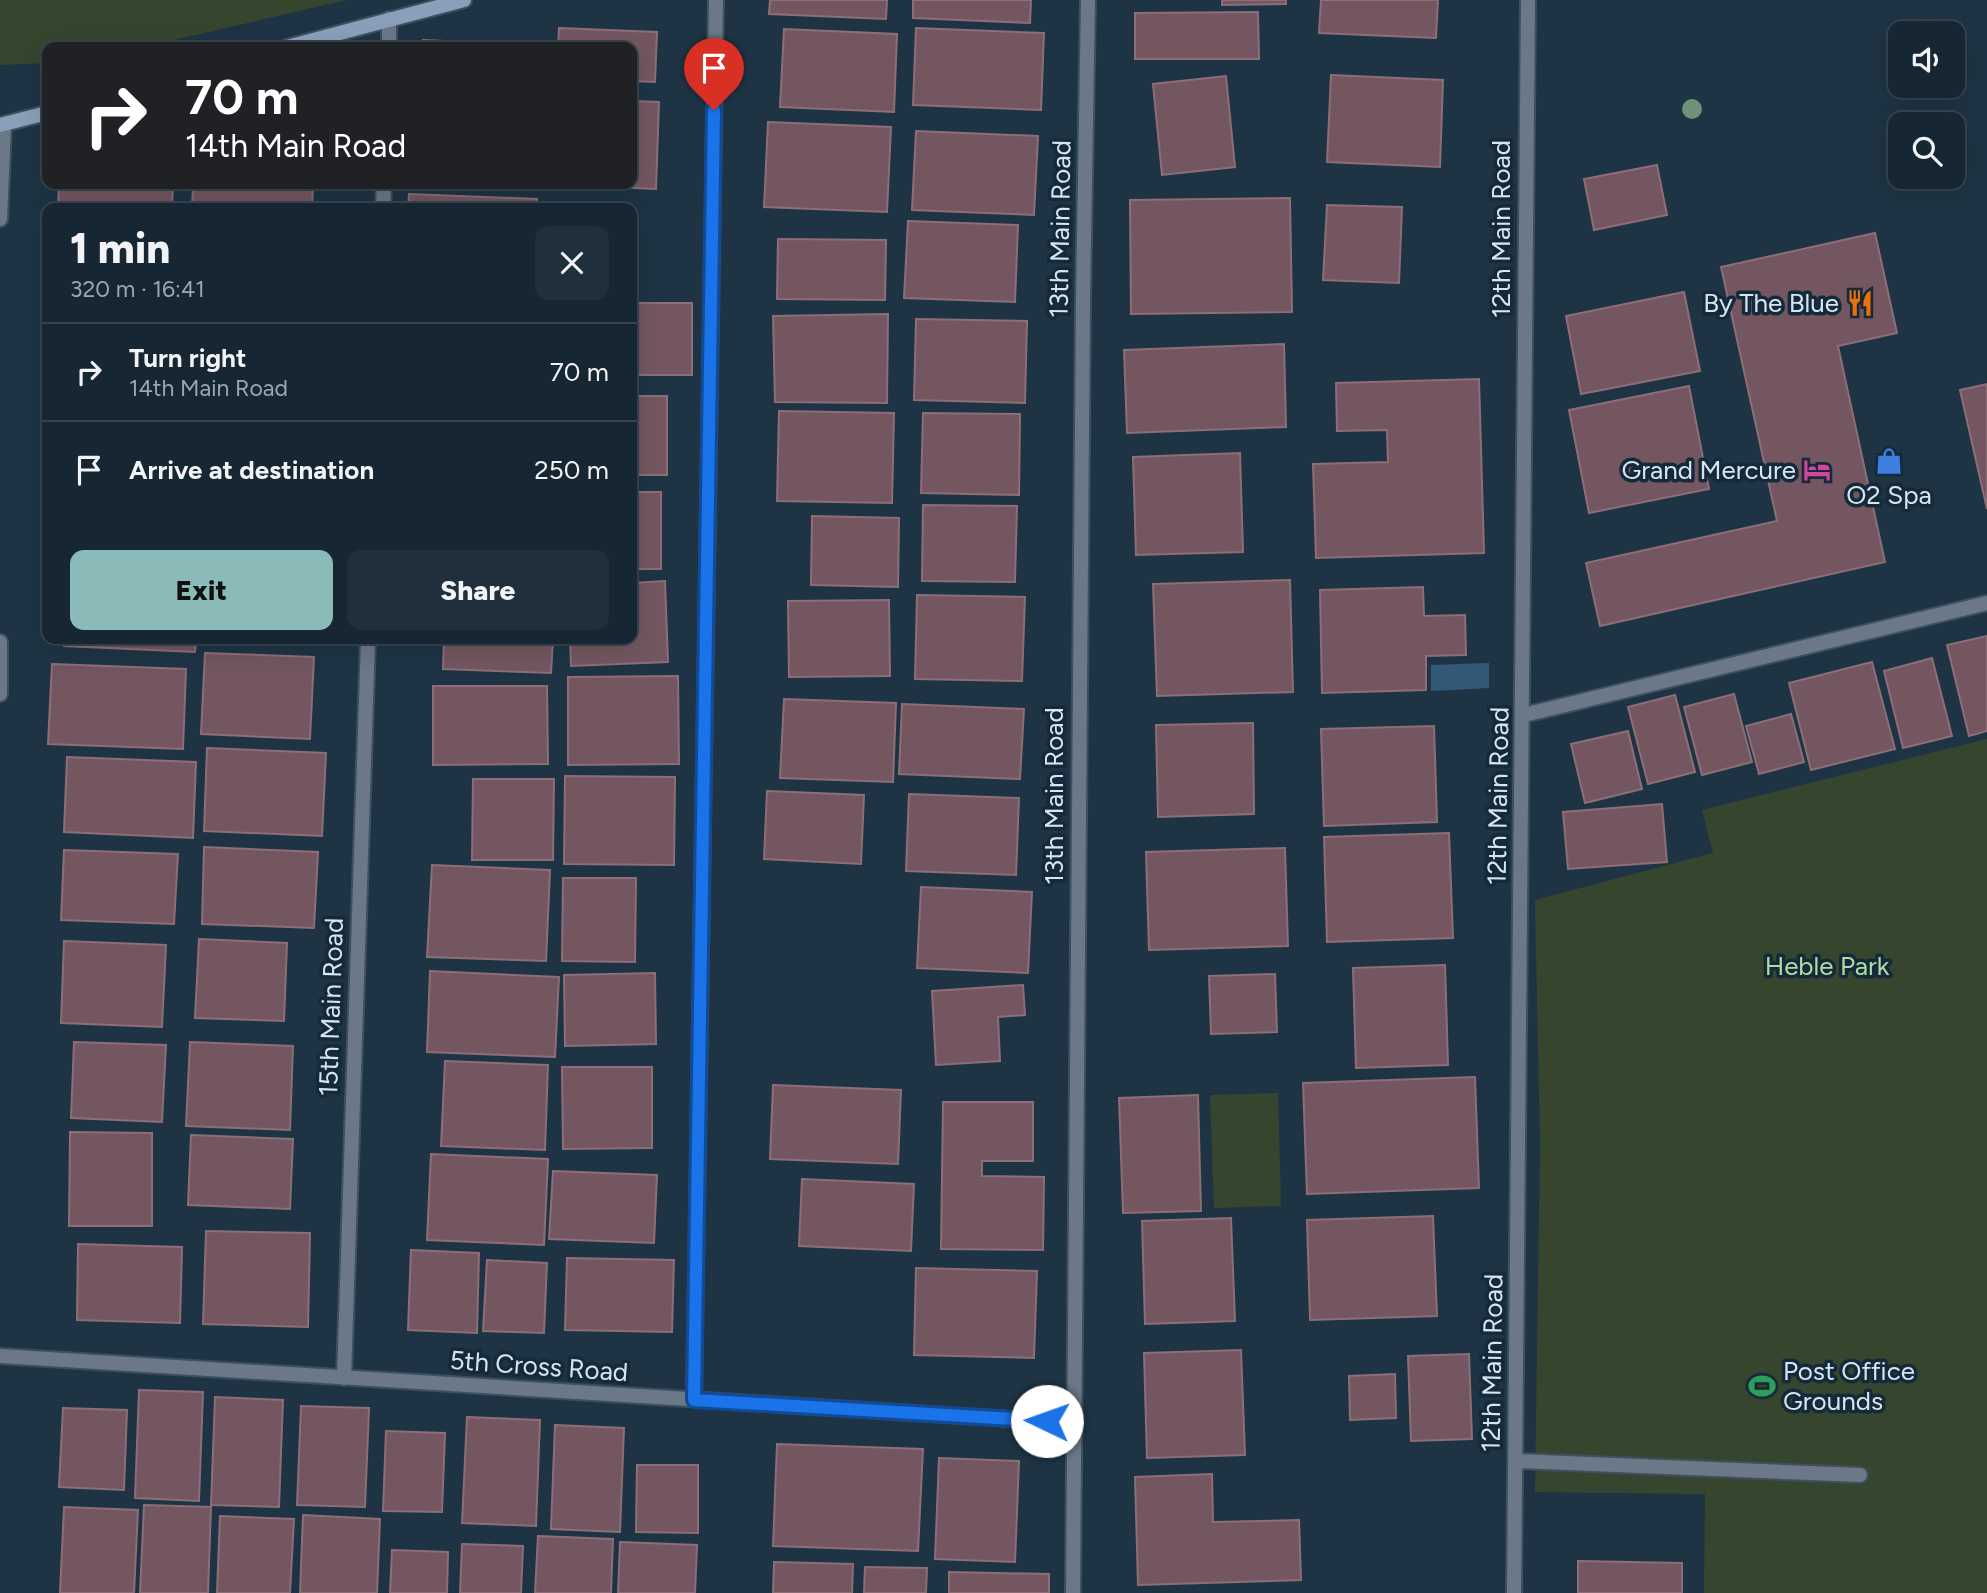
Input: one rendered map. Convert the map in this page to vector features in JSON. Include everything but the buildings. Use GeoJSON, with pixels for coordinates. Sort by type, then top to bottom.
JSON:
{"type":"FeatureCollection","features":[{"type":"Feature","properties":{"kind":"street"},"geometry":{"type":"LineString","coordinates":[[305,42],[464,0]]}},
{"type":"Feature","properties":{"kind":"street"},"geometry":{"type":"LineString","coordinates":[[694,1400],[716,0]]}},
{"type":"Feature","properties":{"kind":"street","name":"13th Main Road"},"geometry":{"type":"LineString","coordinates":[[1073,1593],[1083,300],[1088,0]]}},
{"type":"Feature","properties":{"kind":"street","name":"12th Main Road"},"geometry":{"type":"LineString","coordinates":[[1514,1593],[1524,715],[1528,0]]}},
{"type":"Feature","properties":{"kind":"street"},"geometry":{"type":"LineString","coordinates":[[388,42],[390,19]]}},
{"type":"Feature","properties":{"kind":"street"},"geometry":{"type":"LineString","coordinates":[[0,219],[2,125],[42,114]]}},
{"type":"Feature","properties":{"kind":"street"},"geometry":{"type":"LineString","coordinates":[[1524,715],[1987,603]]}},
{"type":"Feature","properties":{"kind":"street"},"geometry":{"type":"LineString","coordinates":[[0,642],[0,694]]}},
{"type":"Feature","properties":{"kind":"street","name":"15th Main Road"},"geometry":{"type":"LineString","coordinates":[[344,1378],[368,644]]}},
{"type":"Feature","properties":{"kind":"street","name":"5th Cross Road"},"geometry":{"type":"LineString","coordinates":[[0,1356],[1074,1423]]}},
{"type":"Feature","properties":{"kind":"street"},"geometry":{"type":"LineString","coordinates":[[1516,1461],[1860,1475]]}},
{"type":"Feature","properties":{"kind":"green space"},"geometry":{"type":"Polygon","coordinates":[[[0,0],[346,0],[165,42],[42,42],[42,63],[0,65],[0,0]]]}},
{"type":"Feature","properties":{"kind":"green space","name":"Heble Park"},"geometry":{"type":"Polygon","coordinates":[[[1987,739],[1987,1593],[1704,1593],[1705,1494],[1535,1492],[1540,1145],[1535,900],[1713,853],[1702,810],[1987,739]]]}},
{"type":"Feature","properties":{"kind":"green space"},"geometry":{"type":"Polygon","coordinates":[[[1278,1093],[1281,1206],[1214,1208],[1210,1095],[1278,1093]]]}},
{"type":"Feature","properties":{"kind":"water"},"geometry":{"type":"Polygon","coordinates":[[[1489,663],[1489,688],[1431,691],[1431,665],[1489,663]]]}},
{"type":"Feature","properties":{"kind":"place","name":"By The Blue"},"geometry":{"type":"Point","coordinates":[1860,303]}},
{"type":"Feature","properties":{"kind":"place","name":"O2 Spa"},"geometry":{"type":"Point","coordinates":[1889,461]}},
{"type":"Feature","properties":{"kind":"place","name":"Grand Mercure"},"geometry":{"type":"Point","coordinates":[1817,470]}},
{"type":"Feature","properties":{"kind":"place","name":"Post Office Grounds"},"geometry":{"type":"Point","coordinates":[1762,1386]}},
{"type":"Feature","properties":{"kind":"route"},"geometry":{"type":"LineString","coordinates":[[714,110],[694,1400],[1047,1421]]}}]}
